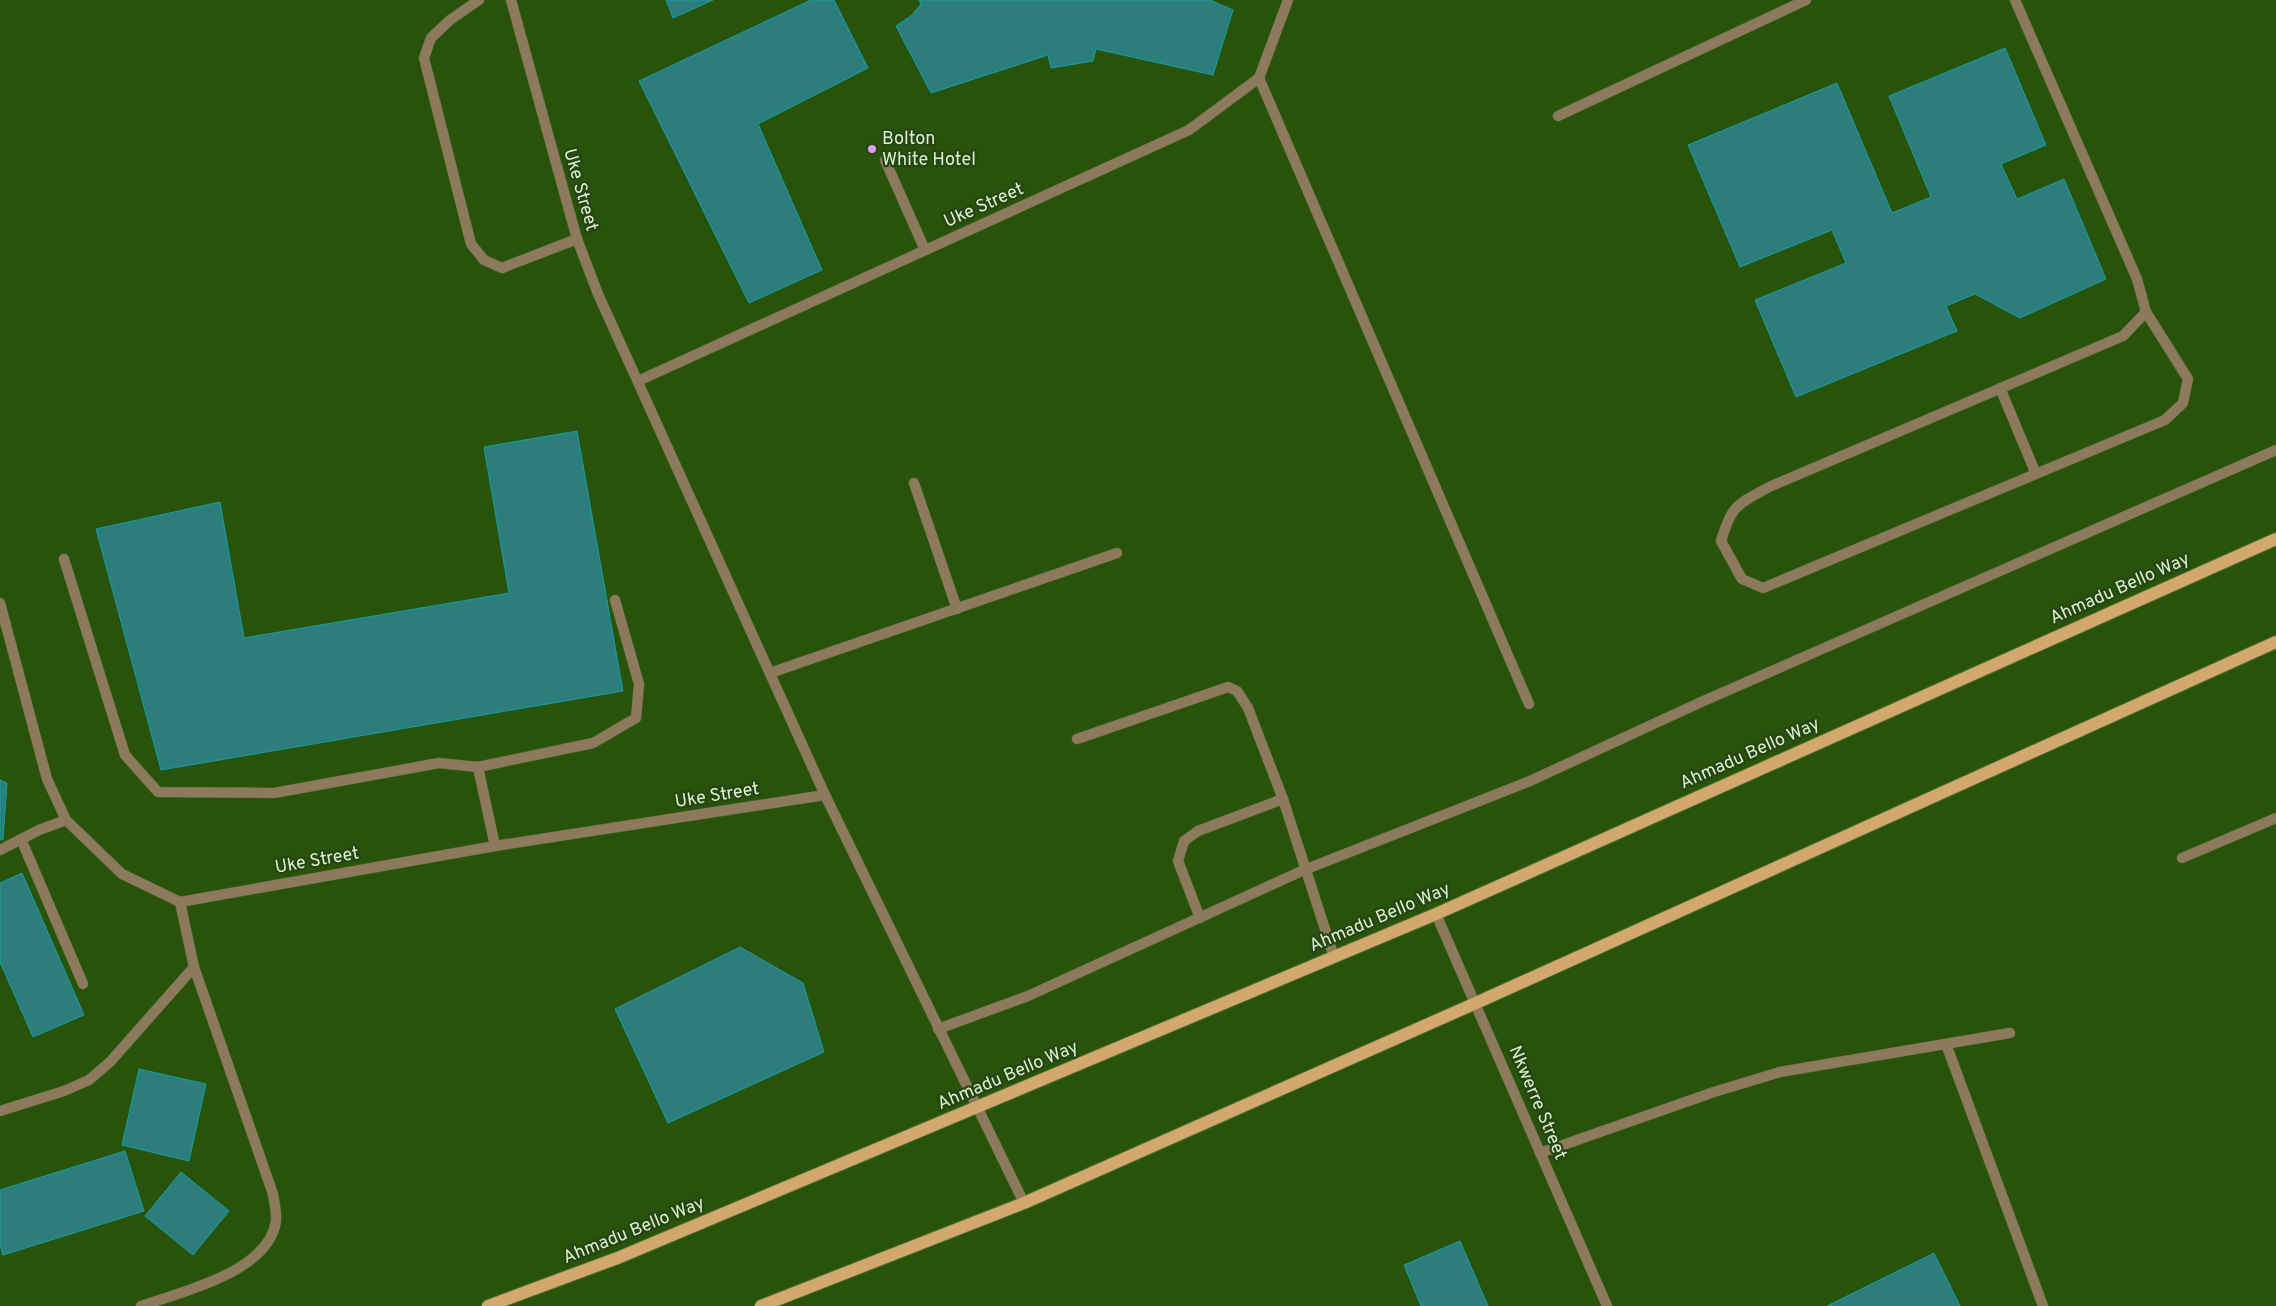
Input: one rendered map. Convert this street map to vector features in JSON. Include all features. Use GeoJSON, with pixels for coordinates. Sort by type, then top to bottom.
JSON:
{"type":"FeatureCollection","features":[{"type":"Feature","properties":{"kind":"main road","name":"Ahmadu Bello Way"},"geometry":{"type":"LineString","coordinates":[[488,1306],[620,1257],[976,1109],[1436,914],[2276,539]]}},
{"type":"Feature","properties":{"kind":"main road"},"geometry":{"type":"LineString","coordinates":[[761,1306],[1024,1203],[1476,1003],[2276,642]]}},
{"type":"Feature","properties":{"kind":"street"},"geometry":{"type":"LineString","coordinates":[[479,0],[450,20],[431,38],[424,58],[471,244],[484,260],[502,268],[576,239]]}},
{"type":"Feature","properties":{"kind":"street","name":"Uke Street"},"geometry":{"type":"LineString","coordinates":[[512,0],[576,239],[598,294],[825,795],[976,1109],[1024,1203]]}},
{"type":"Feature","properties":{"kind":"street"},"geometry":{"type":"LineString","coordinates":[[1288,0],[1259,78],[1529,704]]}},
{"type":"Feature","properties":{"kind":"street"},"geometry":{"type":"LineString","coordinates":[[2015,0],[2137,279],[2146,312],[2188,379],[2183,403],[2166,420],[1763,588],[1742,579],[1722,541],[1727,522],[1736,505],[1769,487],[2123,336],[2146,312]]}},
{"type":"Feature","properties":{"kind":"street"},"geometry":{"type":"LineString","coordinates":[[1558,116],[1803,1]]}},
{"type":"Feature","properties":{"kind":"street","name":"Uke Street"},"geometry":{"type":"LineString","coordinates":[[638,381],[1189,130],[1259,78]]}},
{"type":"Feature","properties":{"kind":"street"},"geometry":{"type":"LineString","coordinates":[[885,160],[925,250]]}},
{"type":"Feature","properties":{"kind":"street"},"geometry":{"type":"LineString","coordinates":[[2000,388],[2036,474]]}},
{"type":"Feature","properties":{"kind":"street"},"geometry":{"type":"LineString","coordinates":[[938,1029],[1028,996],[1304,870],[1530,781],[1699,702],[2276,450]]}},
{"type":"Feature","properties":{"kind":"street"},"geometry":{"type":"LineString","coordinates":[[914,483],[957,608]]}},
{"type":"Feature","properties":{"kind":"street"},"geometry":{"type":"LineString","coordinates":[[770,673],[1117,553]]}},
{"type":"Feature","properties":{"kind":"street"},"geometry":{"type":"LineString","coordinates":[[64,559],[125,756],[158,792],[274,793],[439,763],[478,767],[593,743],[636,718],[640,684],[615,600]]}},
{"type":"Feature","properties":{"kind":"street"},"geometry":{"type":"LineString","coordinates":[[0,603],[47,779],[66,820],[122,874],[180,902],[194,967],[273,1194],[276,1221],[268,1240],[251,1260],[223,1276],[141,1306]]}},
{"type":"Feature","properties":{"kind":"street"},"geometry":{"type":"LineString","coordinates":[[1077,739],[1228,687],[1237,690],[1248,708],[1283,799],[1304,870],[1334,957]]}},
{"type":"Feature","properties":{"kind":"street"},"geometry":{"type":"LineString","coordinates":[[478,767],[495,846]]}},
{"type":"Feature","properties":{"kind":"street","name":"Uke Street"},"geometry":{"type":"LineString","coordinates":[[180,902],[495,846],[825,795]]}},
{"type":"Feature","properties":{"kind":"street"},"geometry":{"type":"LineString","coordinates":[[1200,918],[1178,861],[1184,840],[1198,831],[1283,799]]}},
{"type":"Feature","properties":{"kind":"street"},"geometry":{"type":"LineString","coordinates":[[2182,858],[2276,818]]}},
{"type":"Feature","properties":{"kind":"street"},"geometry":{"type":"LineString","coordinates":[[0,850],[66,820]]}},
{"type":"Feature","properties":{"kind":"street"},"geometry":{"type":"LineString","coordinates":[[21,839],[83,984]]}},
{"type":"Feature","properties":{"kind":"street","name":"Nkwerre Street"},"geometry":{"type":"LineString","coordinates":[[1436,914],[1606,1306]]}},
{"type":"Feature","properties":{"kind":"street"},"geometry":{"type":"LineString","coordinates":[[0,1111],[64,1091],[89,1080],[110,1062],[194,967]]}},
{"type":"Feature","properties":{"kind":"street"},"geometry":{"type":"LineString","coordinates":[[1540,1153],[1714,1092],[1780,1072],[2010,1033]]}},
{"type":"Feature","properties":{"kind":"street"},"geometry":{"type":"LineString","coordinates":[[1946,1044],[2043,1306]]}},
{"type":"Feature","properties":{"kind":"building"},"geometry":{"type":"Polygon","coordinates":[[[666,0],[713,0],[673,18],[666,0]]]}},
{"type":"Feature","properties":{"kind":"building"},"geometry":{"type":"Polygon","coordinates":[[[811,0],[834,0],[868,68],[758,124],[822,270],[749,303],[639,81],[811,0]]]}},
{"type":"Feature","properties":{"kind":"building"},"geometry":{"type":"Polygon","coordinates":[[[919,0],[1210,0],[1233,10],[1213,75],[1096,49],[1093,61],[1051,68],[1048,55],[931,93],[896,26],[912,15],[921,4],[919,0]]]}},
{"type":"Feature","properties":{"kind":"building"},"geometry":{"type":"Polygon","coordinates":[[[2005,48],[2046,145],[2001,164],[2017,199],[2064,179],[2106,279],[2020,318],[1975,294],[1946,306],[1957,331],[1796,397],[1755,300],[1846,263],[1832,230],[1740,267],[1688,145],[1837,83],[1892,213],[1931,197],[1889,96],[2005,48]]]}},
{"type":"Feature","properties":{"kind":"building"},"geometry":{"type":"Polygon","coordinates":[[[577,431],[623,691],[161,770],[96,529],[220,502],[244,638],[509,593],[484,447],[577,431]]]}},
{"type":"Feature","properties":{"kind":"building"},"geometry":{"type":"Polygon","coordinates":[[[0,780],[7,783],[3,840],[0,839],[0,780]]]}},
{"type":"Feature","properties":{"kind":"building"},"geometry":{"type":"Polygon","coordinates":[[[22,873],[84,1015],[33,1037],[0,962],[0,883],[22,873]]]}},
{"type":"Feature","properties":{"kind":"building"},"geometry":{"type":"Polygon","coordinates":[[[740,947],[803,983],[824,1052],[668,1123],[615,1009],[740,947]]]}},
{"type":"Feature","properties":{"kind":"building"},"geometry":{"type":"Polygon","coordinates":[[[139,1069],[206,1084],[189,1161],[122,1145],[139,1069]]]}},
{"type":"Feature","properties":{"kind":"building"},"geometry":{"type":"Polygon","coordinates":[[[125,1151],[144,1211],[3,1255],[0,1245],[0,1190],[125,1151]]]}},
{"type":"Feature","properties":{"kind":"building"},"geometry":{"type":"Polygon","coordinates":[[[181,1172],[229,1211],[193,1255],[145,1216],[181,1172]]]}},
{"type":"Feature","properties":{"kind":"building"},"geometry":{"type":"Polygon","coordinates":[[[1460,1241],[1488,1306],[1421,1306],[1404,1265],[1460,1241]]]}},
{"type":"Feature","properties":{"kind":"building"},"geometry":{"type":"Polygon","coordinates":[[[1934,1253],[1960,1306],[1827,1306],[1934,1253]]]}},
{"type":"Feature","properties":{"kind":"place","name":"Bolton White Hotel"},"geometry":{"type":"Point","coordinates":[872,149]}}]}
